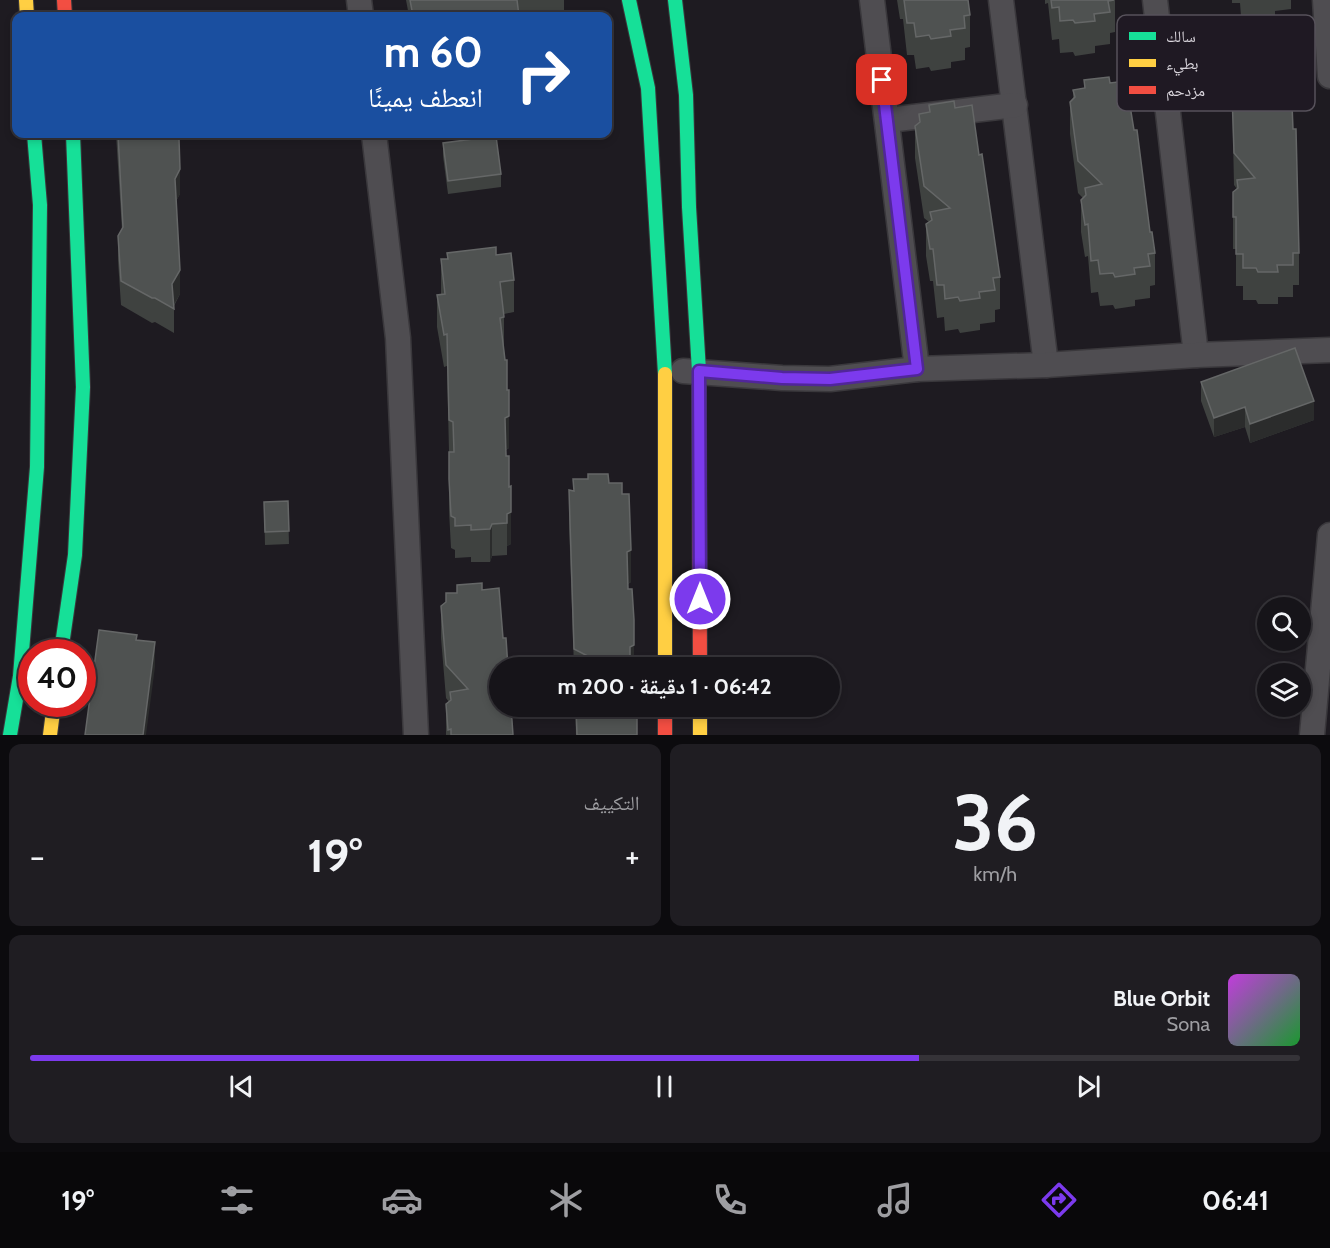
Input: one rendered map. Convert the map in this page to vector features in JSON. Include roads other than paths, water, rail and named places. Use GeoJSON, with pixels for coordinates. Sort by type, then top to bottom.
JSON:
{"type":"FeatureCollection","features":[{"type":"Feature","properties":{"kind":"street"},"geometry":{"type":"LineString","coordinates":[[629,0],[648,88],[665,370],[665,657]]}},
{"type":"Feature","properties":{"kind":"street"},"geometry":{"type":"LineString","coordinates":[[675,0],[686,95],[689,207],[699,371],[700,657]]}},
{"type":"Feature","properties":{"kind":"street"},"geometry":{"type":"LineString","coordinates":[[872,0],[917,369]]}},
{"type":"Feature","properties":{"kind":"street"},"geometry":{"type":"LineString","coordinates":[[1001,0],[1046,365]]}},
{"type":"Feature","properties":{"kind":"street"},"geometry":{"type":"LineString","coordinates":[[1155,0],[1157,15]]}},
{"type":"Feature","properties":{"kind":"street"},"geometry":{"type":"LineString","coordinates":[[1327,5],[1330,76]]}},
{"type":"Feature","properties":{"kind":"street"},"geometry":{"type":"LineString","coordinates":[[888,120],[1015,105]]}},
{"type":"Feature","properties":{"kind":"street"},"geometry":{"type":"LineString","coordinates":[[1168,111],[1196,355]]}},
{"type":"Feature","properties":{"kind":"street"},"geometry":{"type":"LineString","coordinates":[[10,735],[20,676],[37,466],[40,205],[46,157],[36,138]]}},
{"type":"Feature","properties":{"kind":"street"},"geometry":{"type":"LineString","coordinates":[[63,639],[75,555],[83,387],[73,138]]}},
{"type":"Feature","properties":{"kind":"street"},"geometry":{"type":"LineString","coordinates":[[374,138],[398,338],[416,735]]}},
{"type":"Feature","properties":{"kind":"street"},"geometry":{"type":"LineString","coordinates":[[46,157],[75,155]]}},
{"type":"Feature","properties":{"kind":"street"},"geometry":{"type":"LineString","coordinates":[[665,370],[830,379],[917,369],[1046,365],[1196,355],[1330,350]]}},
{"type":"Feature","properties":{"kind":"street"},"geometry":{"type":"LineString","coordinates":[[1312,735],[1330,535]]}},
{"type":"Feature","properties":{"kind":"street"},"geometry":{"type":"LineString","coordinates":[[50,735],[52,717]]}},
{"type":"Feature","properties":{"kind":"street"},"geometry":{"type":"LineString","coordinates":[[665,717],[665,735]]}},
{"type":"Feature","properties":{"kind":"street"},"geometry":{"type":"LineString","coordinates":[[700,717],[700,735]]}}]}
